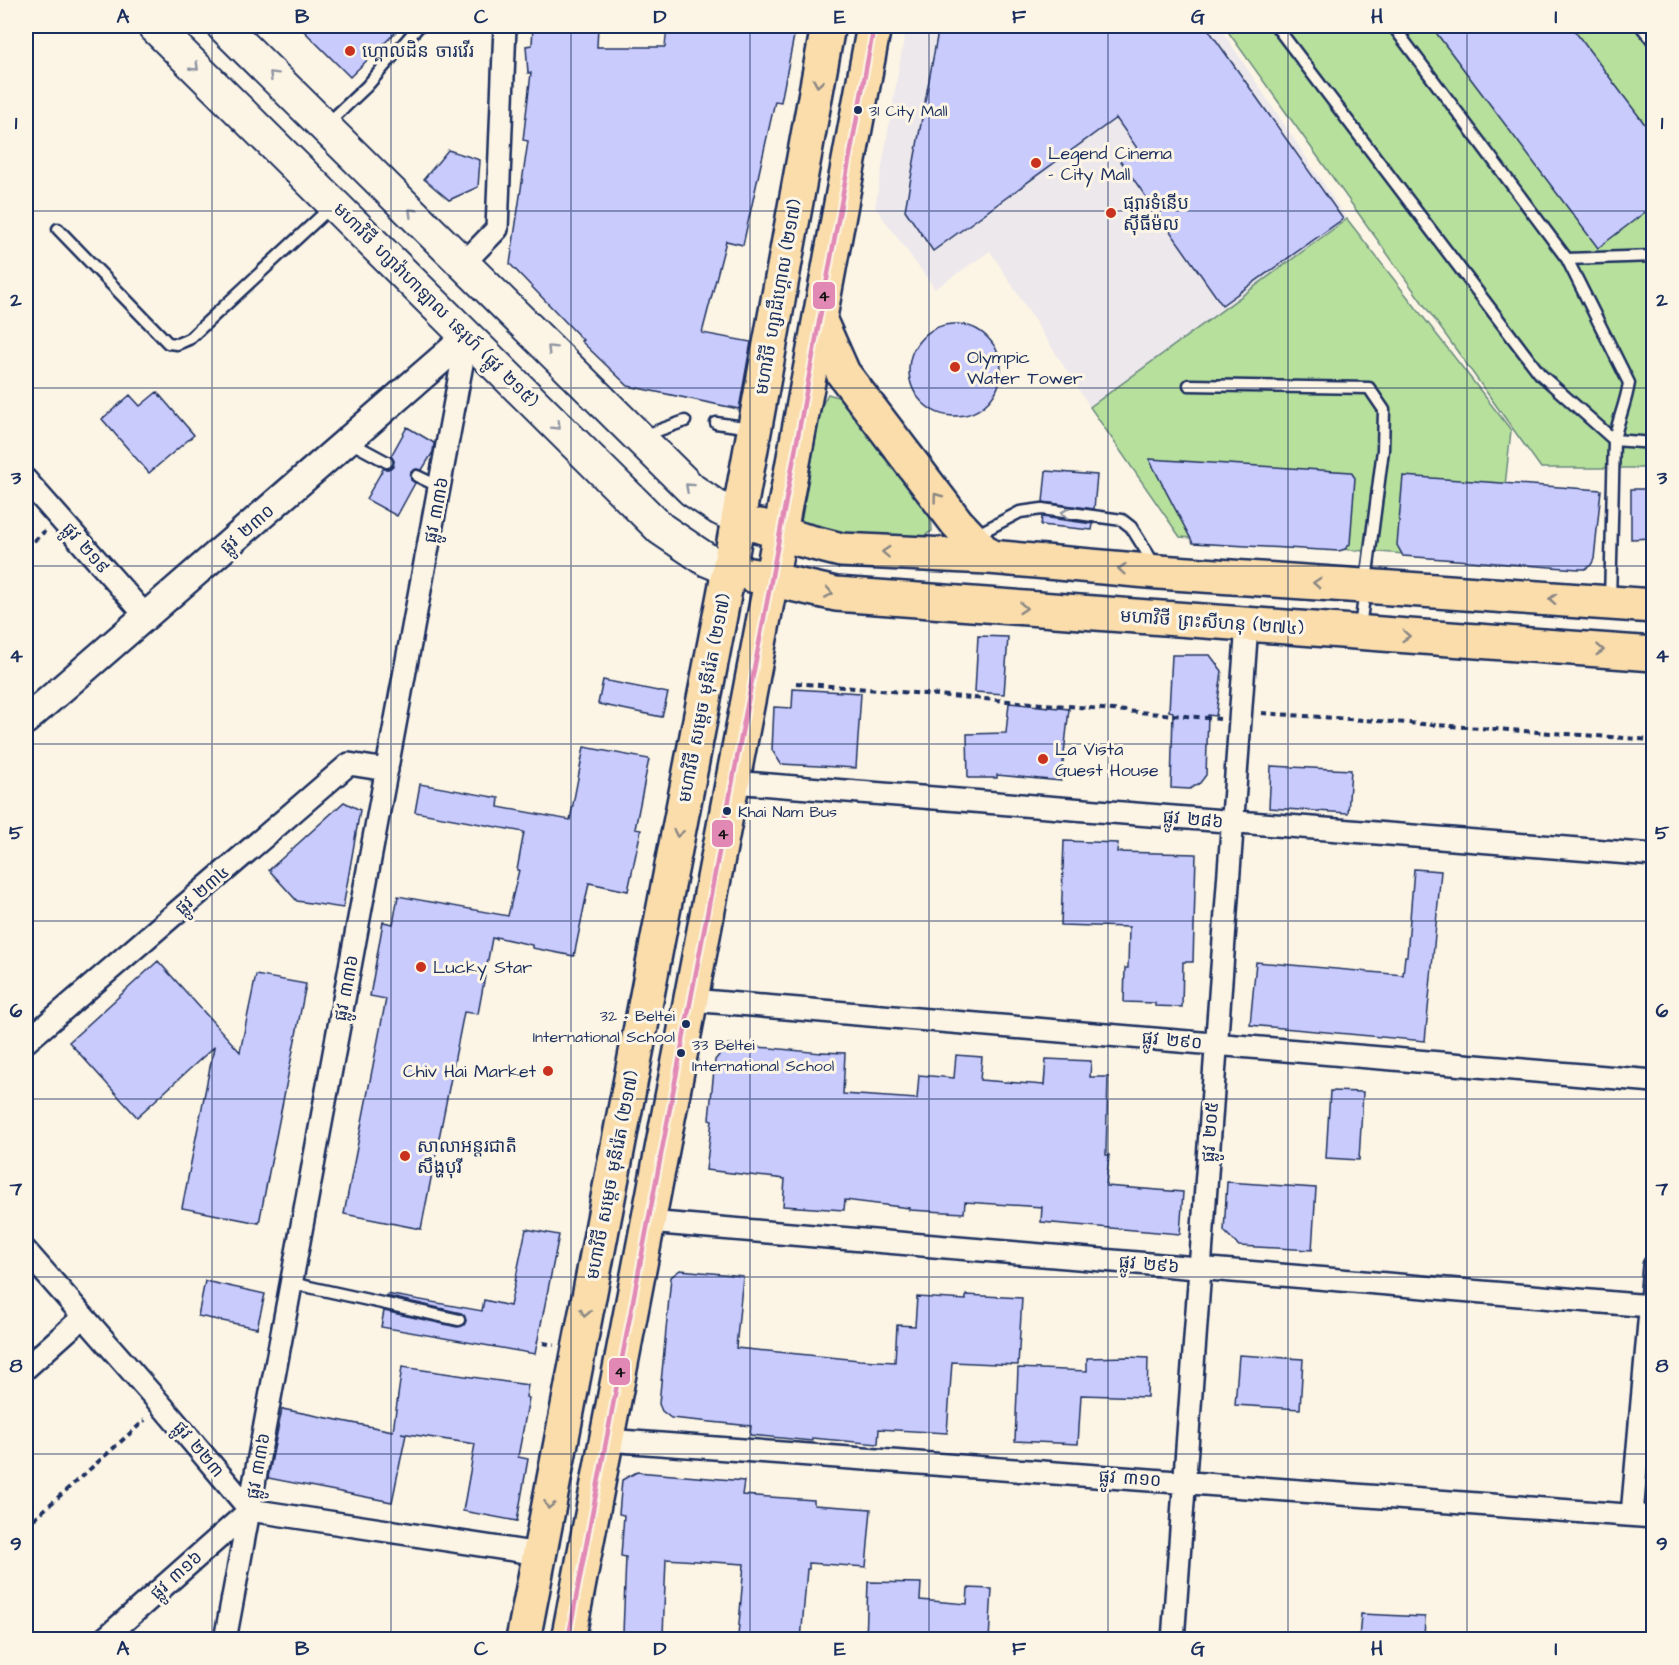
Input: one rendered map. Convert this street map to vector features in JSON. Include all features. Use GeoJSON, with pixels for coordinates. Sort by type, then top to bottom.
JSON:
{"type":"FeatureCollection","features":[{"type":"Feature","properties":{"kind":"main road","name":"មហាវិថី ហ្សាវ៉ាហាឡាល នេរុហ៍ (ផ្លូវ ២១៥)"},"geometry":{"type":"LineString","coordinates":[[154,26],[661,529],[707,560],[729,569]]}},
{"type":"Feature","properties":{"kind":"main road"},"geometry":{"type":"LineString","coordinates":[[223,26],[692,490],[738,518],[780,533],[841,550],[962,548],[1159,572],[1653,606]]}},
{"type":"Feature","properties":{"kind":"main road","name":"មហាវិថី ហ្សាដឹហ្គោល (២១៧)"},"geometry":{"type":"LineString","coordinates":[[729,569],[828,26]]}},
{"type":"Feature","properties":{"kind":"main road"},"geometry":{"type":"LineString","coordinates":[[568,1640],[771,581],[874,26]]}},
{"type":"Feature","properties":{"kind":"main road"},"geometry":{"type":"LineString","coordinates":[[820,321],[843,373],[962,548]]}},
{"type":"Feature","properties":{"kind":"main road","name":"មហាវិថី ព្រះសីហនុ (២៧៤)"},"geometry":{"type":"LineString","coordinates":[[729,569],[771,581],[836,594],[1653,654]]}},
{"type":"Feature","properties":{"kind":"main road","name":"មហាវិថី សម្តេច មុនីរ៉េត (២១៧)"},"geometry":{"type":"LineString","coordinates":[[523,1640],[729,569]]}},
{"type":"Feature","properties":{"kind":"street"},"geometry":{"type":"LineString","coordinates":[[464,263],[497,229],[505,26]]}},
{"type":"Feature","properties":{"kind":"street","name":"ផ្លូវ ២៣០"},"geometry":{"type":"LineString","coordinates":[[26,720],[468,337]]}},
{"type":"Feature","properties":{"kind":"street","name":"ផ្លូវ ៣៣៦"},"geometry":{"type":"LineString","coordinates":[[225,1640],[468,337]]}},
{"type":"Feature","properties":{"kind":"street","name":"ផ្លូវ ២១៩"},"geometry":{"type":"LineString","coordinates":[[26,480],[146,616]]}},
{"type":"Feature","properties":{"kind":"street","name":"ផ្លូវ ២០៥"},"geometry":{"type":"LineString","coordinates":[[1173,1640],[1247,624]]}},
{"type":"Feature","properties":{"kind":"street","name":"ផ្លូវ ២៣៤"},"geometry":{"type":"LineString","coordinates":[[26,1042],[349,764],[387,770]]}},
{"type":"Feature","properties":{"kind":"street","name":"ផ្លូវ ២៨៦"},"geometry":{"type":"LineString","coordinates":[[732,782],[1653,855]]}},
{"type":"Feature","properties":{"kind":"street","name":"ផ្លូវ ២៩០"},"geometry":{"type":"LineString","coordinates":[[691,1000],[1653,1081]]}},
{"type":"Feature","properties":{"kind":"street","name":"ផ្លូវ ២៩៦"},"geometry":{"type":"LineString","coordinates":[[648,1222],[1650,1306]]}},
{"type":"Feature","properties":{"kind":"street","name":"ផ្លូវ ២២៣"},"geometry":{"type":"LineString","coordinates":[[26,1251],[250,1509]]}},
{"type":"Feature","properties":{"kind":"street"},"geometry":{"type":"LineString","coordinates":[[1643,1516],[1653,1266]]}},
{"type":"Feature","properties":{"kind":"street"},"geometry":{"type":"LineString","coordinates":[[26,1368],[83,1317]]}},
{"type":"Feature","properties":{"kind":"street","name":"ផ្លូវ ៣១០"},"geometry":{"type":"LineString","coordinates":[[606,1440],[1643,1516]]}},
{"type":"Feature","properties":{"kind":"street"},"geometry":{"type":"LineString","coordinates":[[250,1509],[539,1554]]}},
{"type":"Feature","properties":{"kind":"street","name":"ផ្លូវ ៣១៦"},"geometry":{"type":"LineString","coordinates":[[103,1640],[250,1509]]}},
{"type":"Feature","properties":{"kind":"lane"},"geometry":{"type":"LineString","coordinates":[[325,126],[368,86],[419,26]]}},
{"type":"Feature","properties":{"kind":"lane"},"geometry":{"type":"LineString","coordinates":[[1276,26],[1540,374],[1614,440],[1653,443]]}},
{"type":"Feature","properties":{"kind":"lane"},"geometry":{"type":"LineString","coordinates":[[1410,26],[1396,30],[1567,259],[1629,384],[1626,405],[1618,418],[1614,440],[1610,603]]}},
{"type":"Feature","properties":{"kind":"lane"},"geometry":{"type":"LineString","coordinates":[[1641,26],[1653,42]]}},
{"type":"Feature","properties":{"kind":"lane"},"geometry":{"type":"LineString","coordinates":[[58,229],[168,343],[177,344],[189,339],[334,204]]}},
{"type":"Feature","properties":{"kind":"lane"},"geometry":{"type":"LineString","coordinates":[[1567,259],[1653,256]]}},
{"type":"Feature","properties":{"kind":"lane"},"geometry":{"type":"LineString","coordinates":[[1189,385],[1369,388],[1384,410],[1383,450],[1359,632]]}},
{"type":"Feature","properties":{"kind":"lane"},"geometry":{"type":"LineString","coordinates":[[643,441],[654,432],[685,421]]}},
{"type":"Feature","properties":{"kind":"lane"},"geometry":{"type":"LineString","coordinates":[[716,423],[754,428]]}},
{"type":"Feature","properties":{"kind":"lane"},"geometry":{"type":"LineString","coordinates":[[348,441],[387,462]]}},
{"type":"Feature","properties":{"kind":"lane"},"geometry":{"type":"LineString","coordinates":[[417,476],[440,487]]}},
{"type":"Feature","properties":{"kind":"lane"},"geometry":{"type":"LineString","coordinates":[[962,548],[1020,512],[1042,509],[1122,520],[1131,527],[1159,572]]}},
{"type":"Feature","properties":{"kind":"lane"},"geometry":{"type":"LineString","coordinates":[[291,1283],[459,1320]]}},
{"type":"Feature","properties":{"kind":"path"},"geometry":{"type":"LineString","coordinates":[[796,683],[1240,716],[1653,740]]}},
{"type":"Feature","properties":{"kind":"path"},"geometry":{"type":"LineString","coordinates":[[26,1526],[162,1406]]}},
{"type":"Feature","properties":{"kind":"shaded area","name":"ផ្សារទំនើប ស៊ីធីម៉ល"},"geometry":{"type":"Polygon","coordinates":[[[906,26],[1219,26],[1347,219],[1090,407],[990,251],[935,289],[875,207],[906,26]]]}},
{"type":"Feature","properties":{"kind":"green space"},"geometry":{"type":"Polygon","coordinates":[[[1224,26],[1653,26],[1654,432],[1648,468],[1541,468],[1224,26]]]}},
{"type":"Feature","properties":{"kind":"green space"},"geometry":{"type":"Polygon","coordinates":[[[1347,219],[1511,430],[1497,561],[1180,537],[1090,407],[1347,219]]]}},
{"type":"Feature","properties":{"kind":"green space"},"geometry":{"type":"Polygon","coordinates":[[[828,394],[841,398],[931,516],[932,531],[917,540],[853,535],[801,523],[821,407],[828,394]]]}},
{"type":"Feature","properties":{"kind":"building","name":"ហ្គោលដិន ចារវើរ"},"geometry":{"type":"Polygon","coordinates":[[[299,26],[402,26],[350,77],[299,26]]]}},
{"type":"Feature","properties":{"kind":"building"},"geometry":{"type":"Polygon","coordinates":[[[533,26],[598,26],[597,47],[665,47],[667,26],[796,26],[781,102],[775,101],[743,245],[726,241],[702,333],[751,342],[739,409],[628,386],[581,341],[583,340],[510,264],[528,141],[523,140],[531,73],[528,73],[526,46],[532,45],[533,26]]]}},
{"type":"Feature","properties":{"kind":"building"},"geometry":{"type":"Polygon","coordinates":[[[939,26],[1206,26],[1343,219],[1222,305],[1120,160],[1137,148],[1116,118],[933,251],[905,210],[939,26]]]}},
{"type":"Feature","properties":{"kind":"building"},"geometry":{"type":"Polygon","coordinates":[[[1431,26],[1571,26],[1653,135],[1653,206],[1598,248],[1431,26]]]}},
{"type":"Feature","properties":{"kind":"building"},"geometry":{"type":"Polygon","coordinates":[[[448,150],[480,160],[478,187],[449,200],[424,179],[448,150]]]}},
{"type":"Feature","properties":{"kind":"building","name":"Olympic Water Tower"},"geometry":{"type":"Polygon","coordinates":[[[955,324],[973,328],[987,338],[997,352],[1001,370],[997,388],[987,402],[973,412],[955,416],[937,412],[923,402],[913,388],[909,370],[913,352],[923,338],[937,328],[955,324]]]}},
{"type":"Feature","properties":{"kind":"building"},"geometry":{"type":"Polygon","coordinates":[[[157,392],[194,435],[149,473],[102,419],[130,395],[140,406],[157,392]]]}},
{"type":"Feature","properties":{"kind":"building"},"geometry":{"type":"Polygon","coordinates":[[[407,427],[434,443],[433,452],[422,470],[416,469],[411,472],[411,480],[415,483],[397,516],[366,499],[383,469],[393,466],[394,461],[391,456],[407,427]]]}},
{"type":"Feature","properties":{"kind":"building"},"geometry":{"type":"Polygon","coordinates":[[[1149,459],[1351,472],[1355,478],[1350,544],[1339,551],[1193,543],[1149,459]]]}},
{"type":"Feature","properties":{"kind":"building"},"geometry":{"type":"Polygon","coordinates":[[[1046,471],[1097,475],[1094,509],[1043,502],[1046,471]]]}},
{"type":"Feature","properties":{"kind":"building"},"geometry":{"type":"Polygon","coordinates":[[[1403,476],[1601,490],[1594,559],[1585,569],[1578,569],[1403,556],[1397,545],[1403,476]]]}},
{"type":"Feature","properties":{"kind":"building"},"geometry":{"type":"Polygon","coordinates":[[[1631,489],[1653,489],[1653,538],[1631,539],[1631,489]]]}},
{"type":"Feature","properties":{"kind":"building"},"geometry":{"type":"Polygon","coordinates":[[[1042,517],[1093,524],[1092,530],[1041,525],[1042,517]]]}},
{"type":"Feature","properties":{"kind":"building"},"geometry":{"type":"Polygon","coordinates":[[[978,636],[1008,637],[1004,694],[975,692],[978,636]]]}},
{"type":"Feature","properties":{"kind":"building"},"geometry":{"type":"Polygon","coordinates":[[[1172,655],[1210,655],[1222,671],[1216,716],[1208,715],[1206,775],[1200,783],[1190,789],[1171,788],[1173,712],[1169,711],[1172,655]]]}},
{"type":"Feature","properties":{"kind":"building"},"geometry":{"type":"Polygon","coordinates":[[[603,680],[668,693],[662,717],[598,704],[603,680]]]}},
{"type":"Feature","properties":{"kind":"building"},"geometry":{"type":"Polygon","coordinates":[[[793,689],[861,693],[856,768],[781,764],[772,750],[774,707],[792,708],[793,689]]]}},
{"type":"Feature","properties":{"kind":"building"},"geometry":{"type":"Polygon","coordinates":[[[1009,703],[1069,709],[1061,781],[997,775],[997,778],[968,778],[967,734],[1006,733],[1009,703]]]}},
{"type":"Feature","properties":{"kind":"building"},"geometry":{"type":"Polygon","coordinates":[[[584,747],[649,759],[635,829],[641,830],[628,891],[589,883],[574,956],[532,948],[532,945],[496,937],[496,939],[492,938],[478,1014],[464,1012],[421,1229],[344,1214],[386,999],[370,996],[383,922],[393,924],[398,896],[508,916],[519,870],[517,870],[524,832],[415,812],[420,784],[499,798],[498,807],[570,820],[584,747]]]}},
{"type":"Feature","properties":{"kind":"building"},"geometry":{"type":"Polygon","coordinates":[[[1271,766],[1351,770],[1348,813],[1269,808],[1271,766]]]}},
{"type":"Feature","properties":{"kind":"building"},"geometry":{"type":"Polygon","coordinates":[[[344,802],[360,810],[343,908],[297,901],[269,870],[344,802]]]}},
{"type":"Feature","properties":{"kind":"building"},"geometry":{"type":"Polygon","coordinates":[[[1064,841],[1118,843],[1117,852],[1196,854],[1193,962],[1183,962],[1182,1007],[1124,1002],[1129,927],[1061,925],[1064,841]]]}},
{"type":"Feature","properties":{"kind":"building"},"geometry":{"type":"Polygon","coordinates":[[[1414,869],[1441,871],[1425,1041],[1250,1025],[1256,962],[1403,975],[1405,956],[1407,956],[1414,869]]]}},
{"type":"Feature","properties":{"kind":"building"},"geometry":{"type":"Polygon","coordinates":[[[158,961],[240,1052],[256,975],[306,984],[259,1223],[182,1208],[214,1047],[137,1117],[69,1042],[158,961]]]}},
{"type":"Feature","properties":{"kind":"building"},"geometry":{"type":"Polygon","coordinates":[[[728,1044],[821,1053],[845,1053],[843,1094],[917,1099],[919,1075],[954,1078],[956,1055],[982,1057],[980,1080],[1044,1085],[1046,1059],[1091,1061],[1090,1077],[1108,1077],[1106,1155],[1109,1155],[1106,1186],[1183,1192],[1180,1234],[1041,1222],[1042,1207],[965,1202],[964,1213],[909,1210],[909,1208],[845,1200],[844,1210],[783,1206],[785,1179],[706,1170],[712,1120],[709,1119],[715,1060],[728,1044]]]}},
{"type":"Feature","properties":{"kind":"building"},"geometry":{"type":"Polygon","coordinates":[[[1330,1091],[1363,1092],[1359,1160],[1326,1158],[1330,1091]]]}},
{"type":"Feature","properties":{"kind":"building"},"geometry":{"type":"Polygon","coordinates":[[[1227,1182],[1316,1188],[1312,1250],[1239,1246],[1224,1231],[1227,1182]]]}},
{"type":"Feature","properties":{"kind":"building"},"geometry":{"type":"Polygon","coordinates":[[[526,1229],[559,1235],[535,1354],[381,1327],[384,1311],[457,1327],[464,1325],[466,1321],[461,1313],[386,1296],[387,1294],[482,1311],[484,1300],[510,1306],[526,1229]]]}},
{"type":"Feature","properties":{"kind":"building"},"geometry":{"type":"Polygon","coordinates":[[[680,1270],[743,1276],[736,1348],[859,1360],[895,1362],[897,1325],[915,1326],[917,1297],[966,1300],[966,1295],[1022,1298],[1018,1365],[952,1362],[947,1433],[879,1429],[878,1444],[750,1435],[751,1426],[671,1418],[662,1411],[659,1404],[671,1277],[680,1270]]]}},
{"type":"Feature","properties":{"kind":"building"},"geometry":{"type":"Polygon","coordinates":[[[205,1281],[265,1294],[257,1328],[198,1316],[205,1281]]]}},
{"type":"Feature","properties":{"kind":"building"},"geometry":{"type":"Polygon","coordinates":[[[1239,1355],[1303,1359],[1300,1409],[1235,1405],[1239,1355]]]}},
{"type":"Feature","properties":{"kind":"building"},"geometry":{"type":"Polygon","coordinates":[[[1087,1358],[1148,1358],[1147,1397],[1081,1395],[1078,1444],[1015,1441],[1018,1368],[1087,1371],[1087,1358]]]}},
{"type":"Feature","properties":{"kind":"building"},"geometry":{"type":"Polygon","coordinates":[[[402,1367],[528,1385],[526,1397],[529,1398],[518,1457],[528,1459],[517,1521],[463,1511],[475,1444],[401,1433],[406,1434],[392,1502],[268,1478],[282,1409],[393,1431],[402,1367]]]}},
{"type":"Feature","properties":{"kind":"building"},"geometry":{"type":"Polygon","coordinates":[[[637,1472],[744,1481],[742,1495],[814,1500],[814,1505],[871,1509],[866,1567],[809,1563],[801,1640],[783,1640],[738,1636],[744,1564],[666,1559],[663,1635],[623,1633],[626,1557],[621,1556],[624,1515],[619,1514],[622,1480],[637,1472]]]}},
{"type":"Feature","properties":{"kind":"building"},"geometry":{"type":"Polygon","coordinates":[[[868,1582],[921,1583],[920,1600],[967,1604],[968,1588],[992,1589],[989,1640],[866,1640],[868,1582]]]}},
{"type":"Feature","properties":{"kind":"building"},"geometry":{"type":"Polygon","coordinates":[[[1361,1614],[1425,1617],[1424,1640],[1359,1640],[1361,1614]]]}},
{"type":"Feature","properties":{"kind":"transit line","name":"4"},"geometry":{"type":"LineString","coordinates":[[568,1640],[771,581],[874,26]]}},
{"type":"Feature","properties":{"kind":"place","name":"ហ្គោលដិន ចារវើរ"},"geometry":{"type":"Point","coordinates":[350,51]}},
{"type":"Feature","properties":{"kind":"place","name":"31 City Mall"},"geometry":{"type":"Point","coordinates":[858,110]}},
{"type":"Feature","properties":{"kind":"place","name":"Legend Cinema - City Mall"},"geometry":{"type":"Point","coordinates":[1036,163]}},
{"type":"Feature","properties":{"kind":"place","name":"ផ្សារទំនើប ស៊ីធីម៉ល"},"geometry":{"type":"Point","coordinates":[1111,213]}},
{"type":"Feature","properties":{"kind":"place","name":"Olympic Water Tower"},"geometry":{"type":"Point","coordinates":[955,367]}},
{"type":"Feature","properties":{"kind":"place","name":"La Vista Guest House"},"geometry":{"type":"Point","coordinates":[1043,759]}},
{"type":"Feature","properties":{"kind":"place","name":"Khai Nam Bus"},"geometry":{"type":"Point","coordinates":[727,811]}},
{"type":"Feature","properties":{"kind":"place","name":"Lucky Star"},"geometry":{"type":"Point","coordinates":[421,967]}},
{"type":"Feature","properties":{"kind":"place","name":"32 - Beltei International School"},"geometry":{"type":"Point","coordinates":[686,1024]}},
{"type":"Feature","properties":{"kind":"place","name":"33 Beltei International School"},"geometry":{"type":"Point","coordinates":[681,1053]}},
{"type":"Feature","properties":{"kind":"place","name":"Chiv Hai Market"},"geometry":{"type":"Point","coordinates":[548,1071]}},
{"type":"Feature","properties":{"kind":"place","name":"សាលាអន្តរជាតិ សឹង្ហបុរី"},"geometry":{"type":"Point","coordinates":[405,1156]}}]}
